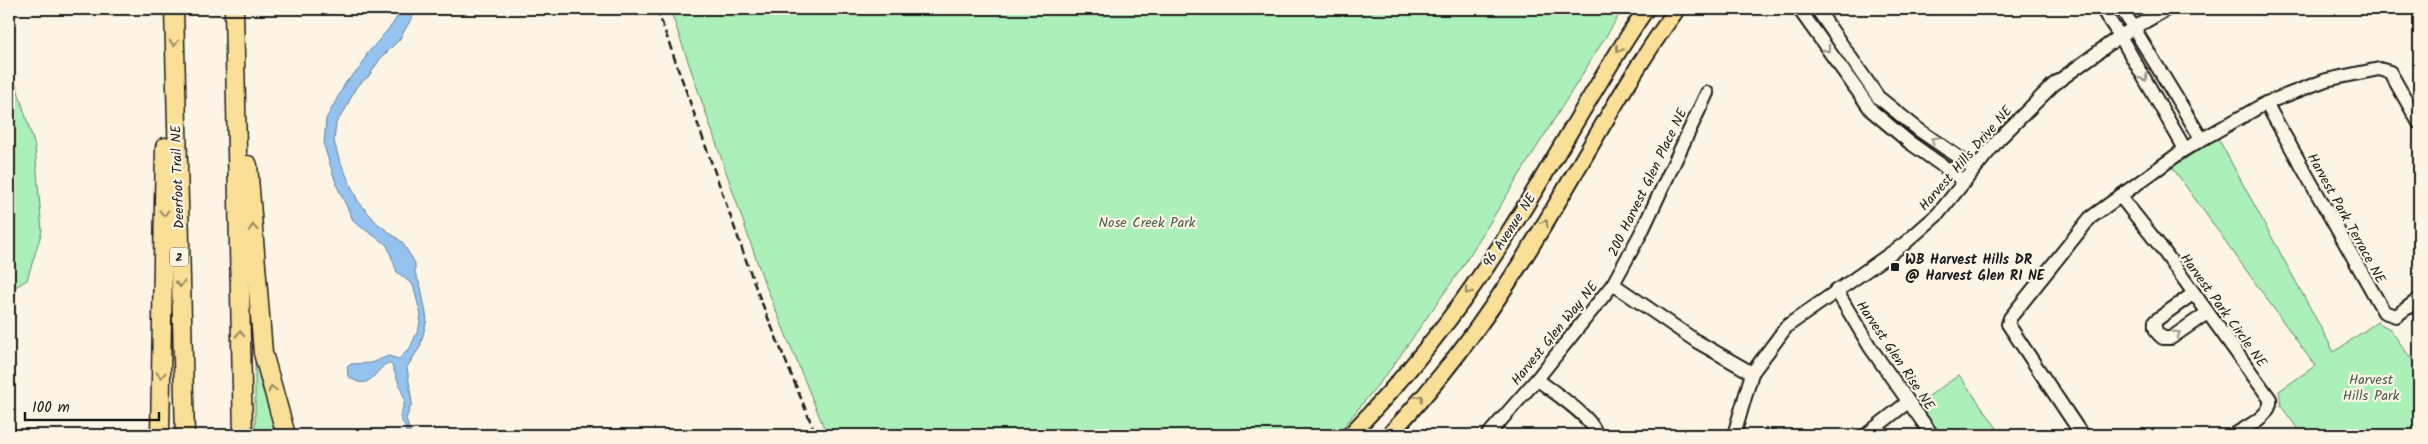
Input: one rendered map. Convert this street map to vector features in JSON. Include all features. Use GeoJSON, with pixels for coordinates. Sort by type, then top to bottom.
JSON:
{"type":"FeatureCollection","features":[{"type":"Feature","properties":{"kind":"highway","name":"Deerfoot Trail NE"},"geometry":{"type":"LineString","coordinates":[[174,9],[174,78],[185,435]]}},
{"type":"Feature","properties":{"kind":"highway"},"geometry":{"type":"LineString","coordinates":[[234,9],[243,435]]}},
{"type":"Feature","properties":{"kind":"highway"},"geometry":{"type":"LineString","coordinates":[[160,435],[166,97],[174,78]]}},
{"type":"Feature","properties":{"kind":"highway"},"geometry":{"type":"LineString","coordinates":[[237,119],[246,143],[263,353],[286,435]]}},
{"type":"Feature","properties":{"kind":"main road","name":"96 Avenue NE"},"geometry":{"type":"LineString","coordinates":[[1350,435],[1374,410],[1429,344],[1508,235],[1617,52],[1646,9]]}},
{"type":"Feature","properties":{"kind":"main road","name":"96 Avenue NE"},"geometry":{"type":"LineString","coordinates":[[1389,435],[1450,362],[1506,286],[1531,248],[1644,55],[1677,9]]}},
{"type":"Feature","properties":{"kind":"main road"},"geometry":{"type":"LineString","coordinates":[[1508,235],[1531,248]]}},
{"type":"Feature","properties":{"kind":"street"},"geometry":{"type":"LineString","coordinates":[[1799,9],[1872,111],[1909,142],[1964,181]]}},
{"type":"Feature","properties":{"kind":"street"},"geometry":{"type":"LineString","coordinates":[[1817,9],[1878,97],[1918,130],[1974,168]]}},
{"type":"Feature","properties":{"kind":"street"},"geometry":{"type":"LineString","coordinates":[[2102,9],[2193,144]]}},
{"type":"Feature","properties":{"kind":"street"},"geometry":{"type":"LineString","coordinates":[[2122,9],[2135,27],[2193,144]]}},
{"type":"Feature","properties":{"kind":"street","name":"Harvest Hills Drive NE"},"geometry":{"type":"LineString","coordinates":[[1734,435],[1752,373],[1787,326],[1904,244],[1938,214],[1999,139],[2053,85],[2120,36],[2168,9]]}},
{"type":"Feature","properties":{"kind":"street"},"geometry":{"type":"LineString","coordinates":[[2082,435],[2008,324],[2010,318],[2044,273],[2090,218],[2193,144],[2266,103],[2326,80],[2379,68],[2390,72],[2419,123]]}},
{"type":"Feature","properties":{"kind":"street","name":"200 Harvest Glen Place NE"},"geometry":{"type":"LineString","coordinates":[[1613,284],[1641,233],[1707,93]]}},
{"type":"Feature","properties":{"kind":"street","name":"Harvest Park Terrace NE"},"geometry":{"type":"LineString","coordinates":[[2266,103],[2384,312],[2396,316],[2419,300]]}},
{"type":"Feature","properties":{"kind":"street","name":"Harvest Park Circle NE"},"geometry":{"type":"LineString","coordinates":[[2120,196],[2160,246],[2270,399],[2271,405],[2268,411],[2234,435]]}},
{"type":"Feature","properties":{"kind":"street","name":"Harvest Glen Way NE"},"geometry":{"type":"LineString","coordinates":[[1488,435],[1537,380],[1613,284],[1696,341],[1752,373]]}},
{"type":"Feature","properties":{"kind":"street","name":"Harvest Glen Rise NE"},"geometry":{"type":"LineString","coordinates":[[1836,290],[1870,347],[1932,435]]}},
{"type":"Feature","properties":{"kind":"street"},"geometry":{"type":"LineString","coordinates":[[2194,293],[2155,321],[2154,328],[2157,333],[2163,338],[2171,338],[2208,313]]}},
{"type":"Feature","properties":{"kind":"street"},"geometry":{"type":"LineString","coordinates":[[1537,380],[1589,420],[1596,435]]}},
{"type":"Feature","properties":{"kind":"street"},"geometry":{"type":"LineString","coordinates":[[1866,435],[1908,402]]}},
{"type":"Feature","properties":{"kind":"green space","name":"Nose Creek Park"},"geometry":{"type":"Polygon","coordinates":[[[670,9],[1623,9],[1461,269],[1390,370],[1337,435],[827,435],[763,279],[670,9]]]}},
{"type":"Feature","properties":{"kind":"green space"},"geometry":{"type":"Polygon","coordinates":[[[9,66],[35,147],[42,231],[27,280],[9,291],[9,66]]]}},
{"type":"Feature","properties":{"kind":"green space","name":"Harvest Hills Park"},"geometry":{"type":"Polygon","coordinates":[[[2218,138],[2334,352],[2377,322],[2390,329],[2419,370],[2419,435],[2302,435],[2281,406],[2279,391],[2315,366],[2172,167],[2218,138]]]}},
{"type":"Feature","properties":{"kind":"green space"},"geometry":{"type":"Polygon","coordinates":[[[255,346],[260,381],[278,435],[255,435],[255,346]]]}},
{"type":"Feature","properties":{"kind":"green space"},"geometry":{"type":"Polygon","coordinates":[[[1959,375],[2002,435],[1941,435],[1919,403],[1959,375]]]}},
{"type":"Feature","properties":{"kind":"water"},"geometry":{"type":"Polygon","coordinates":[[[402,9],[417,9],[399,40],[380,59],[369,76],[356,87],[345,110],[336,123],[334,141],[339,159],[358,201],[377,223],[402,242],[415,263],[415,273],[421,287],[427,319],[420,347],[407,367],[412,403],[406,419],[411,435],[406,435],[406,428],[400,418],[405,400],[392,365],[388,363],[383,366],[371,379],[362,383],[348,376],[347,367],[351,364],[372,363],[388,356],[399,359],[410,348],[419,328],[421,315],[413,285],[397,272],[387,245],[354,222],[337,186],[324,146],[326,119],[346,82],[361,67],[367,54],[392,25],[402,9]]]}},
{"type":"Feature","properties":{"kind":"railway"},"geometry":{"type":"LineString","coordinates":[[657,9],[757,291],[816,435]]}},
{"type":"Feature","properties":{"kind":"place","name":"WB Harvest Hills DR @ Harvest Glen RI NE"},"geometry":{"type":"Point","coordinates":[1895,267]}}]}
